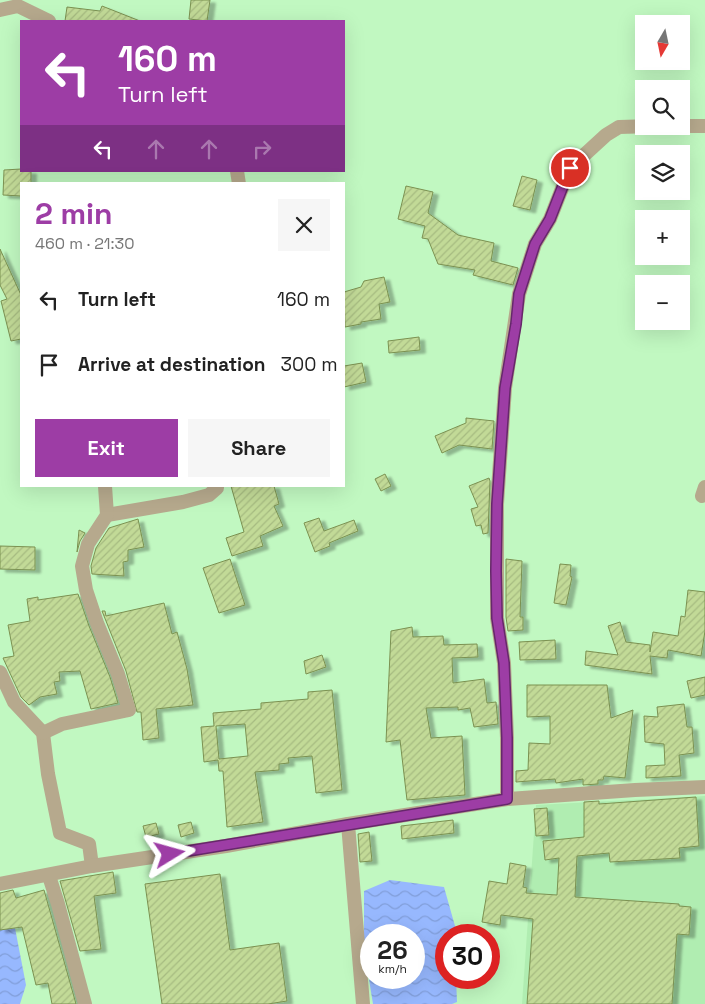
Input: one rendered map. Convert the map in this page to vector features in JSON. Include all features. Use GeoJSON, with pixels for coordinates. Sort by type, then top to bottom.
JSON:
{"type":"FeatureCollection","features":[{"type":"Feature","properties":{"kind":"street"},"geometry":{"type":"LineString","coordinates":[[0,10],[18,6],[48,20]]}},
{"type":"Feature","properties":{"kind":"street"},"geometry":{"type":"LineString","coordinates":[[690,126],[705,126]]}},
{"type":"Feature","properties":{"kind":"street"},"geometry":{"type":"LineString","coordinates":[[507,799],[504,663],[497,618],[497,504],[505,388],[519,294],[535,244],[550,219],[570,168],[606,135],[619,127],[635,127]]}},
{"type":"Feature","properties":{"kind":"street"},"geometry":{"type":"LineString","coordinates":[[43,732],[62,724],[129,710],[118,674],[86,590],[82,566],[88,544],[107,515],[105,487]]}},
{"type":"Feature","properties":{"kind":"street"},"geometry":{"type":"LineString","coordinates":[[107,515],[210,495],[217,487]]}},
{"type":"Feature","properties":{"kind":"street"},"geometry":{"type":"LineString","coordinates":[[0,672],[14,702],[43,732],[48,774],[60,832],[90,844],[92,866]]}},
{"type":"Feature","properties":{"kind":"street"},"geometry":{"type":"LineString","coordinates":[[0,884],[92,866],[226,846],[348,824],[507,799],[634,790],[705,788]]}},
{"type":"Feature","properties":{"kind":"street"},"geometry":{"type":"LineString","coordinates":[[348,824],[363,1004]]}},
{"type":"Feature","properties":{"kind":"street"},"geometry":{"type":"LineString","coordinates":[[48,876],[58,904],[85,1004]]}},
{"type":"Feature","properties":{"kind":"shaded area"},"geometry":{"type":"Polygon","coordinates":[[[705,796],[705,1004],[522,1004],[536,805],[705,796]]]}},
{"type":"Feature","properties":{"kind":"water"},"geometry":{"type":"Polygon","coordinates":[[[390,880],[444,887],[454,924],[435,924],[435,989],[456,989],[457,1002],[452,1004],[373,1004],[371,989],[425,989],[425,924],[364,924],[364,891],[390,880]]]}},
{"type":"Feature","properties":{"kind":"water"},"geometry":{"type":"Polygon","coordinates":[[[0,924],[15,928],[26,985],[20,1004],[0,1004],[0,924]]]}},
{"type":"Feature","properties":{"kind":"building"},"geometry":{"type":"Polygon","coordinates":[[[191,0],[210,0],[207,20],[189,19],[191,0]]]}},
{"type":"Feature","properties":{"kind":"building"},"geometry":{"type":"Polygon","coordinates":[[[102,6],[137,20],[65,20],[67,7],[100,11],[102,6]]]}},
{"type":"Feature","properties":{"kind":"building"},"geometry":{"type":"Polygon","coordinates":[[[20,169],[20,172],[31,172],[31,182],[20,182],[20,196],[3,195],[4,170],[20,169]]]}},
{"type":"Feature","properties":{"kind":"building"},"geometry":{"type":"Polygon","coordinates":[[[522,176],[537,180],[530,210],[513,206],[522,176]]]}},
{"type":"Feature","properties":{"kind":"building"},"geometry":{"type":"Polygon","coordinates":[[[406,186],[433,192],[428,213],[458,235],[494,243],[491,261],[518,268],[513,285],[473,275],[475,270],[438,264],[428,239],[422,238],[425,226],[398,219],[406,186]]]}},
{"type":"Feature","properties":{"kind":"building"},"geometry":{"type":"Polygon","coordinates":[[[0,249],[20,293],[20,339],[11,341],[1,301],[7,299],[0,285],[0,249]]]}},
{"type":"Feature","properties":{"kind":"building"},"geometry":{"type":"Polygon","coordinates":[[[384,277],[390,302],[379,304],[381,319],[345,327],[345,292],[361,287],[364,281],[384,277]]]}},
{"type":"Feature","properties":{"kind":"building"},"geometry":{"type":"Polygon","coordinates":[[[419,337],[420,350],[389,353],[388,341],[419,337]]]}},
{"type":"Feature","properties":{"kind":"building"},"geometry":{"type":"Polygon","coordinates":[[[362,363],[366,382],[345,387],[345,366],[362,363]]]}},
{"type":"Feature","properties":{"kind":"building"},"geometry":{"type":"Polygon","coordinates":[[[466,418],[494,421],[492,449],[459,445],[442,453],[435,436],[466,423],[466,418]]]}},
{"type":"Feature","properties":{"kind":"building"},"geometry":{"type":"Polygon","coordinates":[[[385,474],[391,486],[381,491],[375,479],[385,474]]]}},
{"type":"Feature","properties":{"kind":"building"},"geometry":{"type":"Polygon","coordinates":[[[489,478],[488,533],[483,534],[481,525],[476,526],[471,509],[478,507],[469,486],[489,478]]]}},
{"type":"Feature","properties":{"kind":"building"},"geometry":{"type":"Polygon","coordinates":[[[231,487],[274,487],[279,504],[274,506],[283,526],[260,536],[263,546],[232,556],[226,538],[244,532],[231,487]]]}},
{"type":"Feature","properties":{"kind":"building"},"geometry":{"type":"Polygon","coordinates":[[[319,518],[324,531],[354,520],[358,531],[329,543],[330,546],[315,552],[304,523],[319,518]]]}},
{"type":"Feature","properties":{"kind":"building"},"geometry":{"type":"Polygon","coordinates":[[[138,519],[144,547],[128,550],[128,561],[123,562],[124,576],[92,574],[91,566],[96,548],[109,528],[138,519]]]}},
{"type":"Feature","properties":{"kind":"building"},"geometry":{"type":"Polygon","coordinates":[[[79,530],[85,533],[80,541],[77,552],[79,530]]]}},
{"type":"Feature","properties":{"kind":"building"},"geometry":{"type":"Polygon","coordinates":[[[0,546],[35,547],[35,570],[0,569],[0,546]]]}},
{"type":"Feature","properties":{"kind":"building"},"geometry":{"type":"Polygon","coordinates":[[[230,559],[245,605],[219,613],[203,568],[230,559]]]}},
{"type":"Feature","properties":{"kind":"building"},"geometry":{"type":"Polygon","coordinates":[[[506,559],[522,561],[520,617],[523,617],[523,630],[508,631],[506,617],[506,559]]]}},
{"type":"Feature","properties":{"kind":"building"},"geometry":{"type":"Polygon","coordinates":[[[560,564],[571,565],[570,576],[572,577],[566,605],[554,603],[560,564]]]}},
{"type":"Feature","properties":{"kind":"building"},"geometry":{"type":"Polygon","coordinates":[[[688,590],[705,592],[705,631],[701,656],[668,650],[667,658],[650,656],[652,674],[585,665],[586,651],[618,655],[608,626],[620,622],[626,642],[650,645],[650,652],[653,632],[678,636],[681,616],[685,617],[688,590]]]}},
{"type":"Feature","properties":{"kind":"building"},"geometry":{"type":"Polygon","coordinates":[[[78,594],[118,703],[91,709],[80,671],[59,672],[60,681],[54,682],[57,694],[40,697],[29,705],[21,697],[3,658],[14,656],[8,625],[30,621],[27,599],[38,597],[38,600],[78,594]]]}},
{"type":"Feature","properties":{"kind":"building"},"geometry":{"type":"Polygon","coordinates":[[[164,603],[172,634],[177,632],[187,669],[193,705],[156,709],[159,738],[143,740],[141,712],[137,712],[126,671],[102,611],[105,611],[106,616],[164,603]]]}},
{"type":"Feature","properties":{"kind":"building"},"geometry":{"type":"Polygon","coordinates":[[[412,627],[413,637],[443,636],[444,645],[477,644],[478,657],[452,658],[453,683],[484,679],[487,703],[496,702],[498,724],[474,727],[470,708],[458,710],[458,707],[426,708],[431,738],[462,736],[465,795],[407,800],[400,740],[386,742],[391,631],[412,627]]]}},
{"type":"Feature","properties":{"kind":"building"},"geometry":{"type":"Polygon","coordinates":[[[555,640],[556,659],[520,660],[519,642],[555,640]]]}},
{"type":"Feature","properties":{"kind":"building"},"geometry":{"type":"Polygon","coordinates":[[[322,655],[326,667],[306,674],[304,661],[322,655]]]}},
{"type":"Feature","properties":{"kind":"building"},"geometry":{"type":"Polygon","coordinates":[[[705,677],[705,695],[691,698],[687,681],[705,677]]]}},
{"type":"Feature","properties":{"kind":"building"},"geometry":{"type":"Polygon","coordinates":[[[527,685],[607,685],[611,718],[633,710],[625,778],[604,776],[603,780],[598,780],[598,784],[583,785],[583,779],[556,783],[555,779],[516,782],[516,771],[528,770],[529,743],[550,744],[550,716],[527,717],[527,685]]]}},
{"type":"Feature","properties":{"kind":"building"},"geometry":{"type":"Polygon","coordinates":[[[332,690],[342,790],[316,793],[312,756],[288,758],[289,763],[279,764],[279,770],[255,772],[263,822],[227,827],[223,771],[219,771],[218,760],[204,762],[201,727],[214,726],[213,713],[261,709],[261,703],[308,699],[308,692],[332,690]],[[245,724],[216,726],[219,759],[248,756],[245,724]]]}},
{"type":"Feature","properties":{"kind":"building"},"geometry":{"type":"Polygon","coordinates":[[[684,704],[687,727],[692,727],[694,753],[679,755],[681,776],[646,778],[646,766],[665,765],[664,744],[645,742],[644,716],[658,717],[657,707],[684,704]]]}},
{"type":"Feature","properties":{"kind":"building"},"geometry":{"type":"Polygon","coordinates":[[[696,797],[699,846],[679,848],[680,858],[610,862],[609,853],[577,856],[575,897],[679,904],[679,906],[691,907],[689,935],[677,934],[672,1004],[527,1004],[533,919],[501,915],[500,925],[482,922],[489,881],[507,884],[510,863],[526,866],[523,887],[527,888],[526,893],[557,895],[559,858],[545,860],[543,841],[584,837],[584,802],[599,801],[599,804],[696,797]]]}},
{"type":"Feature","properties":{"kind":"building"},"geometry":{"type":"Polygon","coordinates":[[[547,808],[549,835],[536,836],[534,809],[547,808]]]}},
{"type":"Feature","properties":{"kind":"building"},"geometry":{"type":"Polygon","coordinates":[[[453,820],[454,833],[402,839],[401,826],[453,820]]]}},
{"type":"Feature","properties":{"kind":"building"},"geometry":{"type":"Polygon","coordinates":[[[191,822],[194,833],[181,837],[178,825],[191,822]]]}},
{"type":"Feature","properties":{"kind":"building"},"geometry":{"type":"Polygon","coordinates":[[[156,823],[159,834],[146,837],[143,826],[156,823]]]}},
{"type":"Feature","properties":{"kind":"building"},"geometry":{"type":"Polygon","coordinates":[[[369,832],[372,861],[360,862],[358,834],[369,832]]]}},
{"type":"Feature","properties":{"kind":"building"},"geometry":{"type":"Polygon","coordinates":[[[113,872],[116,893],[94,896],[101,949],[80,951],[60,881],[113,872]]]}},
{"type":"Feature","properties":{"kind":"building"},"geometry":{"type":"Polygon","coordinates":[[[220,874],[230,950],[279,943],[287,1001],[268,1004],[162,1004],[145,884],[220,874]]]}},
{"type":"Feature","properties":{"kind":"building"},"geometry":{"type":"Polygon","coordinates":[[[13,890],[16,898],[44,890],[76,1004],[52,1004],[48,983],[36,985],[22,927],[0,930],[0,893],[13,890]]]}},
{"type":"Feature","properties":{"kind":"route"},"geometry":{"type":"LineString","coordinates":[[170,854],[507,799],[504,663],[497,618],[496,571],[497,504],[505,388],[519,294],[535,244],[550,219],[570,168]]}}]}
